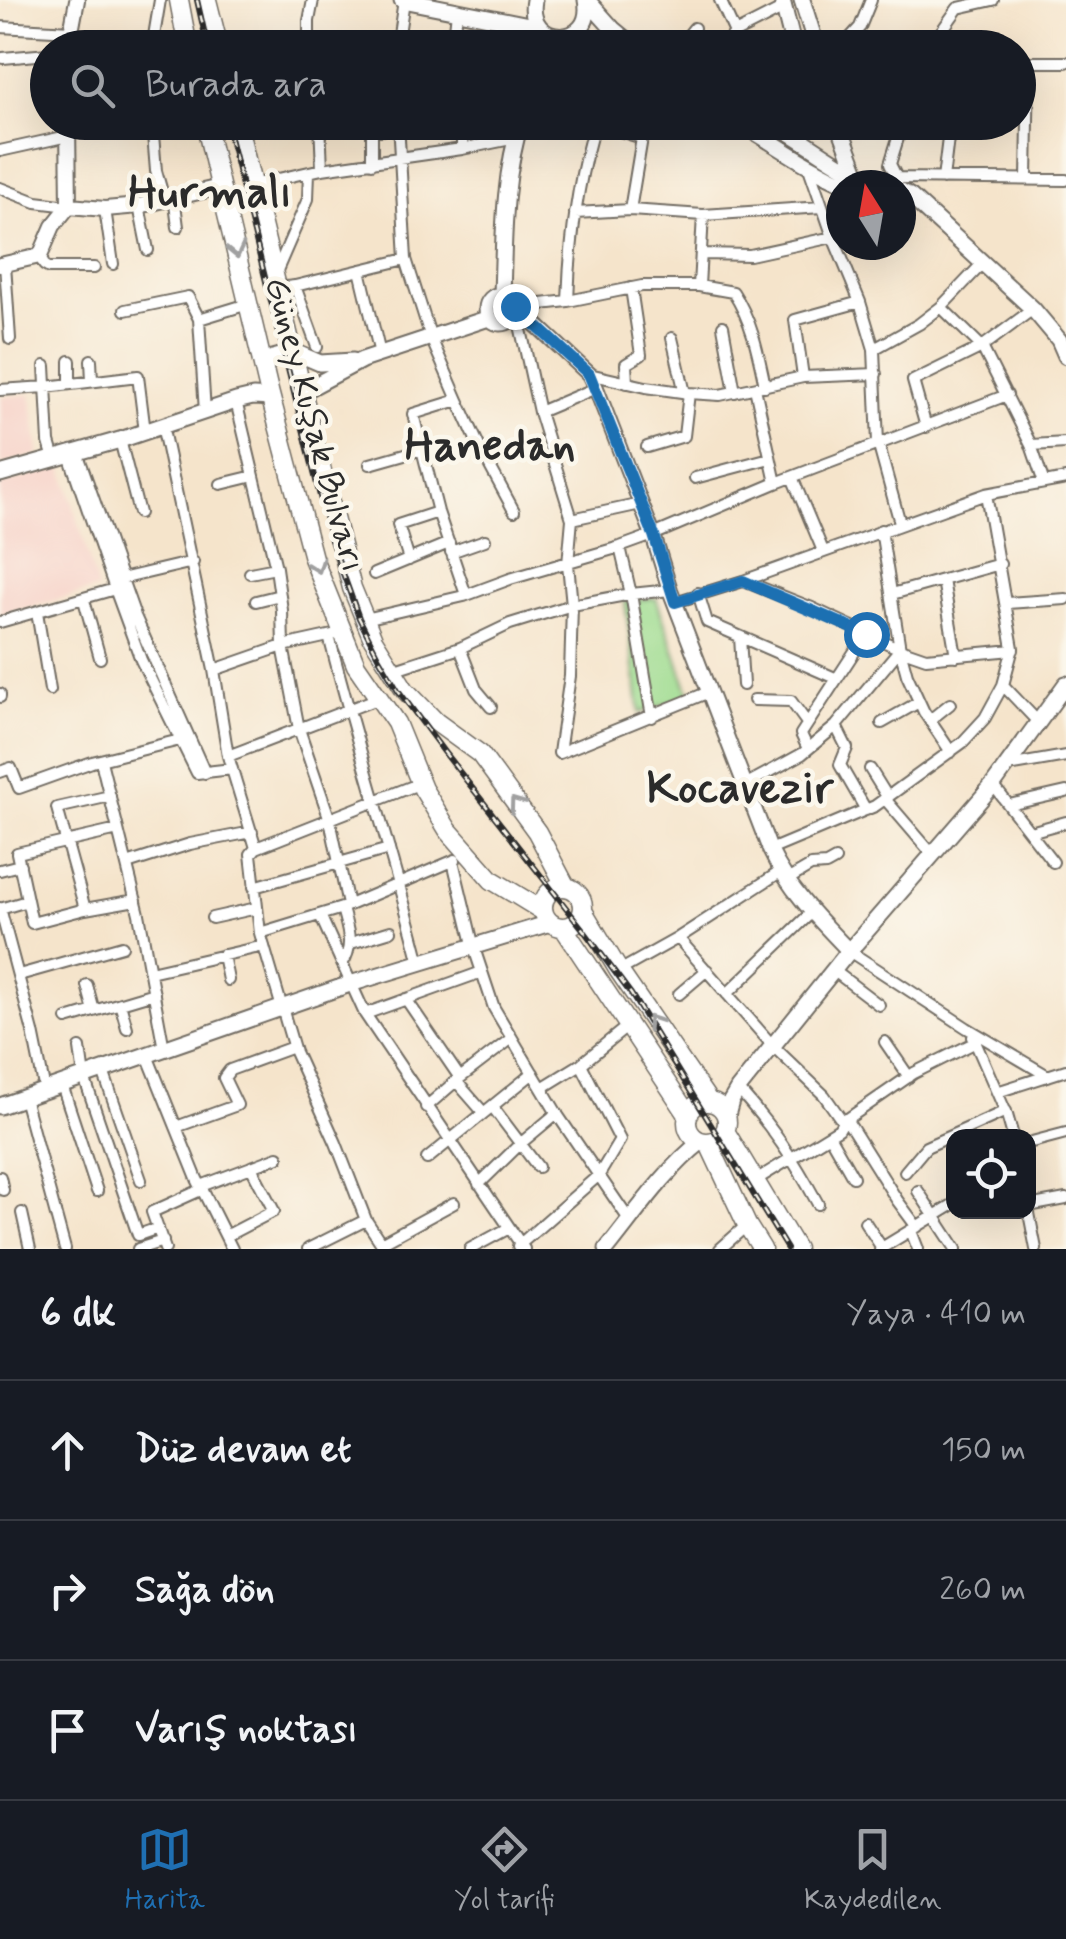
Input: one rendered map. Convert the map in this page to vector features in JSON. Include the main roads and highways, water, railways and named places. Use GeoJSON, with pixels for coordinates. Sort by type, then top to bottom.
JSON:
{"type":"FeatureCollection","features":[{"type":"Feature","properties":{"kind":"main road"},"geometry":{"type":"LineString","coordinates":[[179,0],[185,30]]}},
{"type":"Feature","properties":{"kind":"main road"},"geometry":{"type":"LineString","coordinates":[[207,0],[215,30]]}},
{"type":"Feature","properties":{"kind":"main road"},"geometry":{"type":"LineString","coordinates":[[214,25],[215,0]]}},
{"type":"Feature","properties":{"kind":"main road"},"geometry":{"type":"LineString","coordinates":[[403,0],[524,30]]}},
{"type":"Feature","properties":{"kind":"main road"},"geometry":{"type":"LineString","coordinates":[[534,0],[533,10],[544,30]]}},
{"type":"Feature","properties":{"kind":"main road"},"geometry":{"type":"LineString","coordinates":[[576,30],[585,22],[586,0]]}},
{"type":"Feature","properties":{"kind":"main road"},"geometry":{"type":"LineString","coordinates":[[586,0],[614,30]]}},
{"type":"Feature","properties":{"kind":"main road"},"geometry":{"type":"LineString","coordinates":[[783,4],[790,30]]}},
{"type":"Feature","properties":{"kind":"main road"},"geometry":{"type":"LineString","coordinates":[[809,5],[813,30]]}},
{"type":"Feature","properties":{"kind":"main road","name":"Güney Kuşak Bulvarı"},"geometry":{"type":"LineString","coordinates":[[209,140],[263,366],[257,395],[279,430],[336,634],[396,723],[460,857],[552,920],[629,1025],[711,1121],[747,1225],[762,1249]]}},
{"type":"Feature","properties":{"kind":"main road","name":"Güney Kuşak Bulvarı"},"geometry":{"type":"LineString","coordinates":[[241,140],[282,284],[293,354],[352,588],[373,638],[405,690],[436,722],[480,754],[537,832],[566,887]]}},
{"type":"Feature","properties":{"kind":"main road"},"geometry":{"type":"LineString","coordinates":[[502,295],[508,198],[517,140]]}},
{"type":"Feature","properties":{"kind":"main road"},"geometry":{"type":"LineString","coordinates":[[771,140],[808,165],[826,171]]}},
{"type":"Feature","properties":{"kind":"main road"},"geometry":{"type":"LineString","coordinates":[[811,140],[842,170]]}},
{"type":"Feature","properties":{"kind":"main road"},"geometry":{"type":"LineString","coordinates":[[843,140],[850,170]]}},
{"type":"Feature","properties":{"kind":"main road"},"geometry":{"type":"LineString","coordinates":[[916,201],[1062,337],[1066,356]]}},
{"type":"Feature","properties":{"kind":"main road"},"geometry":{"type":"LineString","coordinates":[[916,208],[926,212]]}},
{"type":"Feature","properties":{"kind":"main road"},"geometry":{"type":"LineString","coordinates":[[502,295],[510,298],[515,311],[497,324],[486,314],[487,304],[502,295]]}},
{"type":"Feature","properties":{"kind":"main road"},"geometry":{"type":"LineString","coordinates":[[302,392],[362,360],[489,318]]}},
{"type":"Feature","properties":{"kind":"main road"},"geometry":{"type":"LineString","coordinates":[[263,366],[273,358],[293,354],[320,364],[362,360]]}},
{"type":"Feature","properties":{"kind":"main road"},"geometry":{"type":"LineString","coordinates":[[0,474],[257,395]]}},
{"type":"Feature","properties":{"kind":"main road"},"geometry":{"type":"LineString","coordinates":[[279,430],[295,436],[310,427]]}},
{"type":"Feature","properties":{"kind":"main road"},"geometry":{"type":"LineString","coordinates":[[607,1249],[833,970],[993,785],[1066,684]]}},
{"type":"Feature","properties":{"kind":"main road"},"geometry":{"type":"LineString","coordinates":[[0,1106],[350,984],[474,948],[552,920],[576,922],[583,911],[581,898],[572,889],[548,893],[545,898],[552,920]]}},
{"type":"Feature","properties":{"kind":"main road","name":"Güney Kuşak Bulvarı"},"geometry":{"type":"LineString","coordinates":[[583,911],[711,1121],[796,1249]]}},
{"type":"Feature","properties":{"kind":"railway"},"geometry":{"type":"LineString","coordinates":[[197,0],[204,30]]}},
{"type":"Feature","properties":{"kind":"railway"},"geometry":{"type":"LineString","coordinates":[[231,140],[331,540],[359,618],[378,656],[444,752],[631,994],[787,1249]]}},
{"type":"Feature","properties":{"kind":"district","name":"Hurmalı"},"geometry":{"type":"Point","coordinates":[210,190]}},
{"type":"Feature","properties":{"kind":"district","name":"Hanedan"},"geometry":{"type":"Point","coordinates":[490,443]}},
{"type":"Feature","properties":{"kind":"district","name":"Kocavezir"},"geometry":{"type":"Point","coordinates":[740,786]}}]}
